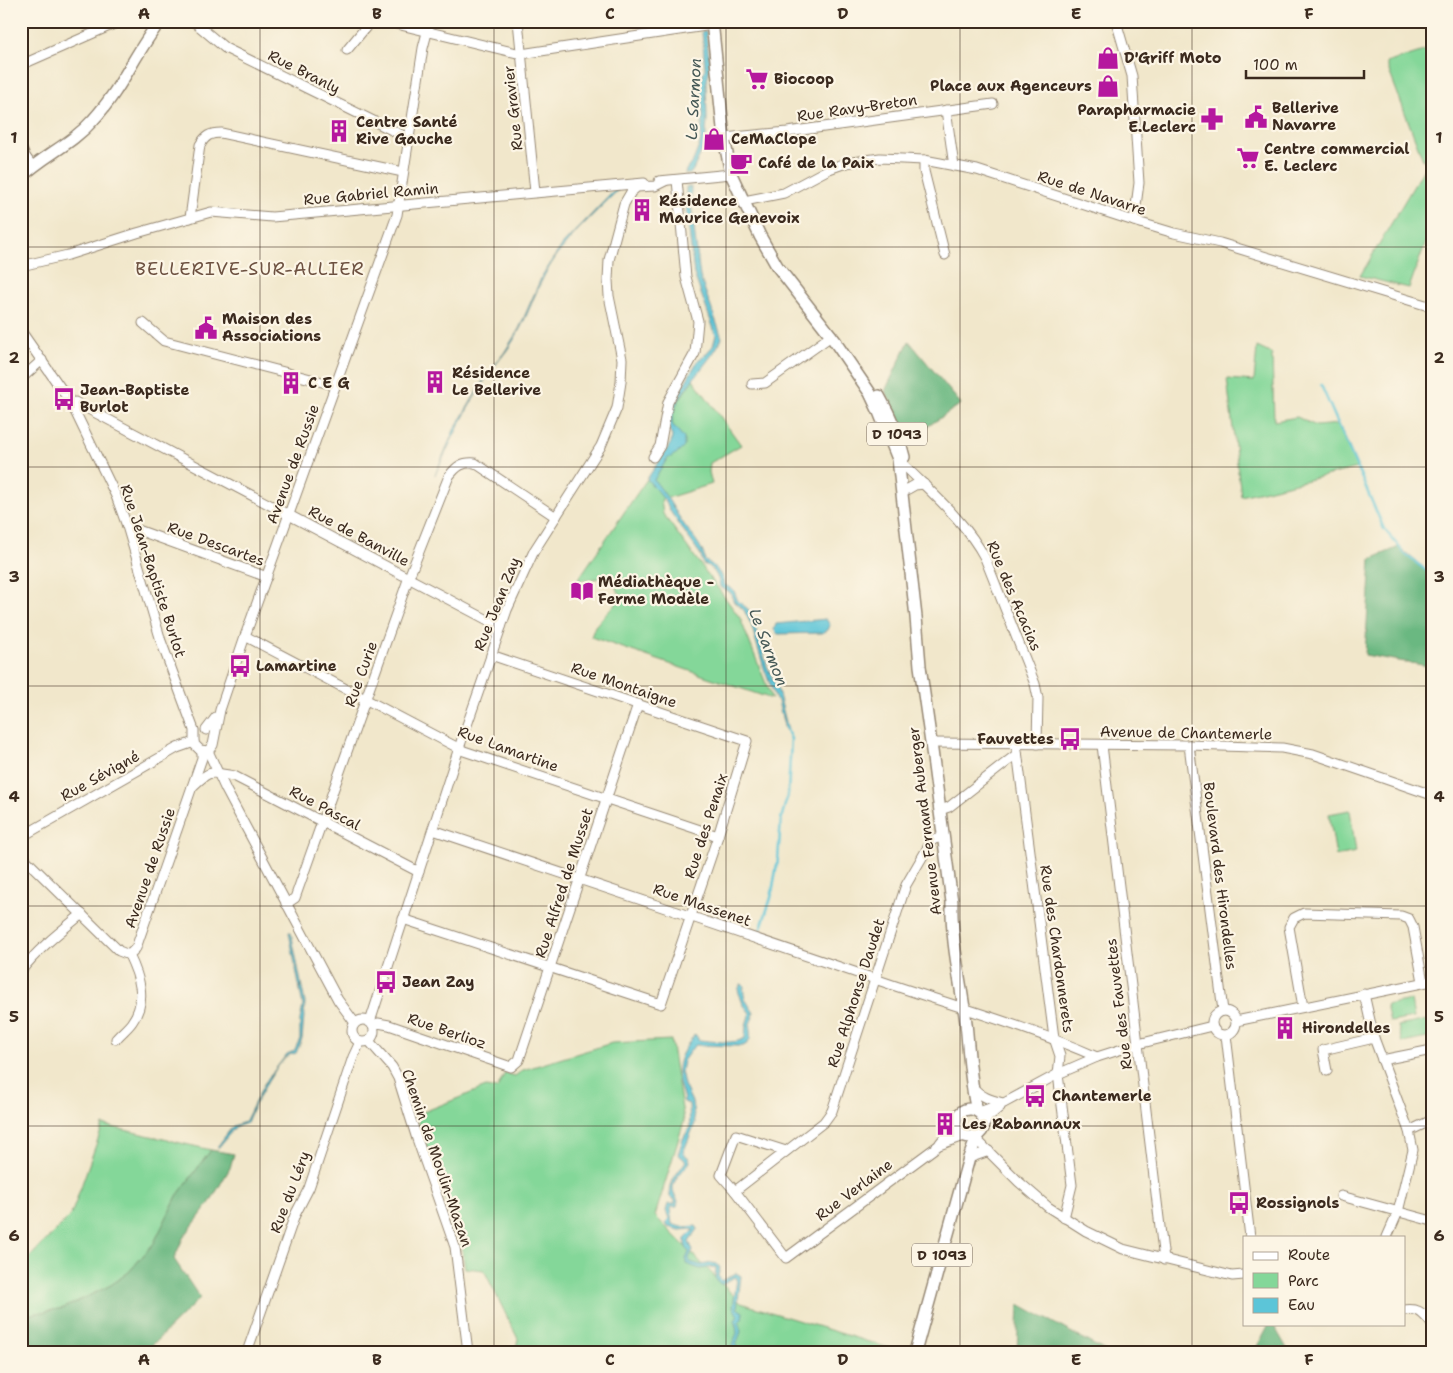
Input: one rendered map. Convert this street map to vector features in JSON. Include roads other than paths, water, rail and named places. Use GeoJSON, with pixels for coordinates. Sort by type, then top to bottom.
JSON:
{"type":"FeatureCollection","features":[{"type":"Feature","properties":{"kind":"main road"},"geometry":{"type":"LineString","coordinates":[[21,177],[32,166],[67,144],[94,120],[117,90],[146,39],[160,21]]}},
{"type":"Feature","properties":{"kind":"main road","name":"D 1093"},"geometry":{"type":"LineString","coordinates":[[708,25],[731,174],[744,201]]}},
{"type":"Feature","properties":{"kind":"main road","name":"Avenue Fernand Auberger"},"geometry":{"type":"LineString","coordinates":[[744,201],[763,242],[777,266],[875,390],[886,408],[897,434],[907,468],[909,553]]}},
{"type":"Feature","properties":{"kind":"main road","name":"Avenue Fernand Auberger"},"geometry":{"type":"LineString","coordinates":[[831,336],[870,394],[898,459],[916,617],[918,652],[952,902],[952,926],[971,1086],[978,1111]]}},
{"type":"Feature","properties":{"kind":"main road","name":"Avenue Fernand Auberger"},"geometry":{"type":"LineString","coordinates":[[966,1111],[969,1104],[971,1086]]}},
{"type":"Feature","properties":{"kind":"main road"},"geometry":{"type":"LineString","coordinates":[[966,1111],[978,1111],[984,1118],[976,1133],[957,1128],[958,1118],[966,1111]]}},
{"type":"Feature","properties":{"kind":"main road","name":"D 1093"},"geometry":{"type":"LineString","coordinates":[[915,1352],[976,1133]]}},
{"type":"Feature","properties":{"kind":"street"},"geometry":{"type":"LineString","coordinates":[[21,65],[121,21]]}},
{"type":"Feature","properties":{"kind":"street","name":"Rue Branly"},"geometry":{"type":"LineString","coordinates":[[193,21],[224,48],[408,138]]}},
{"type":"Feature","properties":{"kind":"street"},"geometry":{"type":"LineString","coordinates":[[347,50],[371,21]]}},
{"type":"Feature","properties":{"kind":"street"},"geometry":{"type":"LineString","coordinates":[[384,21],[521,54],[708,25]]}},
{"type":"Feature","properties":{"kind":"street","name":"Avenue de Russie"},"geometry":{"type":"LineString","coordinates":[[214,737],[220,710],[245,636],[268,577],[397,216],[408,138],[426,32],[430,21]]}},
{"type":"Feature","properties":{"kind":"street","name":"Rue Gravier"},"geometry":{"type":"LineString","coordinates":[[518,21],[535,192]]}},
{"type":"Feature","properties":{"kind":"street"},"geometry":{"type":"LineString","coordinates":[[666,21],[668,31]]}},
{"type":"Feature","properties":{"kind":"street"},"geometry":{"type":"LineString","coordinates":[[1116,21],[1132,76],[1139,183],[1134,221]]}},
{"type":"Feature","properties":{"kind":"street","name":"Rue Ravy-Breton"},"geometry":{"type":"LineString","coordinates":[[724,138],[787,132],[993,104]]}},
{"type":"Feature","properties":{"kind":"street"},"geometry":{"type":"LineString","coordinates":[[946,110],[954,166]]}},
{"type":"Feature","properties":{"kind":"street"},"geometry":{"type":"LineString","coordinates":[[190,218],[200,145],[204,137],[214,133],[403,172]]}},
{"type":"Feature","properties":{"kind":"street"},"geometry":{"type":"LineString","coordinates":[[21,147],[23,156],[32,166]]}},
{"type":"Feature","properties":{"kind":"street","name":"Rue de Navarre"},"geometry":{"type":"LineString","coordinates":[[744,201],[784,193],[846,162],[887,158],[924,160],[977,170],[1134,221],[1174,233],[1220,242],[1432,307]]}},
{"type":"Feature","properties":{"kind":"street"},"geometry":{"type":"LineString","coordinates":[[924,160],[924,171],[945,254]]}},
{"type":"Feature","properties":{"kind":"street","name":"Rue Gabriel Ramin"},"geometry":{"type":"LineString","coordinates":[[21,266],[68,255],[95,245],[211,212],[272,217],[731,174]]}},
{"type":"Feature","properties":{"kind":"street"},"geometry":{"type":"LineString","coordinates":[[653,457],[660,446],[668,402],[695,353],[696,345],[698,321],[686,277],[677,180]]}},
{"type":"Feature","properties":{"kind":"street","name":"Rue Jean Zay"},"geometry":{"type":"LineString","coordinates":[[371,1024],[459,748],[518,584],[534,551],[602,446],[617,408],[622,382],[622,360],[609,296],[608,280],[609,260],[624,204],[631,192],[637,187],[655,186],[665,181]]}},
{"type":"Feature","properties":{"kind":"street","name":"Rue Jean Zay"},"geometry":{"type":"LineString","coordinates":[[622,184],[624,204]]}},
{"type":"Feature","properties":{"kind":"street"},"geometry":{"type":"LineString","coordinates":[[143,323],[164,341],[330,384],[337,382]]}},
{"type":"Feature","properties":{"kind":"street","name":"Rue Jean-Baptiste Burlot"},"geometry":{"type":"LineString","coordinates":[[21,331],[71,402],[116,496],[127,526],[161,642],[191,720],[194,739]]}},
{"type":"Feature","properties":{"kind":"street"},"geometry":{"type":"LineString","coordinates":[[752,384],[765,382],[831,336]]}},
{"type":"Feature","properties":{"kind":"street"},"geometry":{"type":"LineString","coordinates":[[21,379],[42,360]]}},
{"type":"Feature","properties":{"kind":"street","name":"Rue de Banville"},"geometry":{"type":"LineString","coordinates":[[71,402],[76,402],[410,577],[501,627]]}},
{"type":"Feature","properties":{"kind":"street","name":"Rue des Acacias"},"geometry":{"type":"LineString","coordinates":[[898,459],[967,529],[986,558],[1035,684],[1038,698],[1037,744]]}},
{"type":"Feature","properties":{"kind":"street","name":"Rue Curie"},"geometry":{"type":"LineString","coordinates":[[286,904],[295,898],[410,577],[449,476],[455,468],[465,462],[474,463],[556,517]]}},
{"type":"Feature","properties":{"kind":"street"},"geometry":{"type":"LineString","coordinates":[[908,489],[915,485],[924,484]]}},
{"type":"Feature","properties":{"kind":"street","name":"Rue Descartes"},"geometry":{"type":"LineString","coordinates":[[127,526],[268,577]]}},
{"type":"Feature","properties":{"kind":"street","name":"Rue Lamartine"},"geometry":{"type":"LineString","coordinates":[[245,636],[459,748],[718,836]]}},
{"type":"Feature","properties":{"kind":"street","name":"Rue Montaigne"},"geometry":{"type":"LineString","coordinates":[[491,655],[747,741]]}},
{"type":"Feature","properties":{"kind":"street","name":"Rue Alfred de Musset"},"geometry":{"type":"LineString","coordinates":[[511,1067],[519,1060],[638,704]]}},
{"type":"Feature","properties":{"kind":"street","name":"Avenue de Russie"},"geometry":{"type":"LineString","coordinates":[[204,730],[209,728],[220,710]]}},
{"type":"Feature","properties":{"kind":"street","name":"Rue Jean-Baptiste Burlot"},"geometry":{"type":"LineString","coordinates":[[191,720],[204,730]]}},
{"type":"Feature","properties":{"kind":"street"},"geometry":{"type":"LineString","coordinates":[[205,751],[214,745],[214,737],[211,733],[204,730],[198,732],[194,739],[195,747],[205,751],[218,773],[338,1000],[355,1023]]}},
{"type":"Feature","properties":{"kind":"street","name":"Rue Sévigné"},"geometry":{"type":"LineString","coordinates":[[21,836],[194,739]]}},
{"type":"Feature","properties":{"kind":"street","name":"Rue des Penaix"},"geometry":{"type":"LineString","coordinates":[[550,968],[662,1004],[718,836],[747,741]]}},
{"type":"Feature","properties":{"kind":"street","name":"Avenue de Chantemerle"},"geometry":{"type":"LineString","coordinates":[[931,743],[1189,745],[1282,748],[1313,754],[1432,795]]}},
{"type":"Feature","properties":{"kind":"street","name":"Rue des Chardonnerets"},"geometry":{"type":"LineString","coordinates":[[1016,743],[1054,1038],[1060,1056],[1058,1074],[1072,1185],[1064,1218]]}},
{"type":"Feature","properties":{"kind":"street","name":"Rue des Fauvettes"},"geometry":{"type":"LineString","coordinates":[[1102,745],[1164,1260]]}},
{"type":"Feature","properties":{"kind":"street","name":"Boulevard des Hirondelles"},"geometry":{"type":"LineString","coordinates":[[1189,745],[1223,1011]]}},
{"type":"Feature","properties":{"kind":"street","name":"Avenue de Russie"},"geometry":{"type":"LineString","coordinates":[[129,955],[136,948],[205,751]]}},
{"type":"Feature","properties":{"kind":"street"},"geometry":{"type":"LineString","coordinates":[[940,810],[949,808],[1017,754]]}},
{"type":"Feature","properties":{"kind":"street"},"geometry":{"type":"LineString","coordinates":[[192,787],[204,775],[211,772],[218,773]]}},
{"type":"Feature","properties":{"kind":"street","name":"Rue Pascal"},"geometry":{"type":"LineString","coordinates":[[218,773],[234,776],[419,872]]}},
{"type":"Feature","properties":{"kind":"street","name":"Rue Massenet"},"geometry":{"type":"LineString","coordinates":[[432,830],[963,1007],[1054,1038],[1096,1056]]}},
{"type":"Feature","properties":{"kind":"street","name":"Rue Alphonse Daudet"},"geometry":{"type":"LineString","coordinates":[[735,1191],[824,1122],[832,1111],[906,885],[931,842],[934,839],[943,837]]}},
{"type":"Feature","properties":{"kind":"street"},"geometry":{"type":"LineString","coordinates":[[21,855],[119,951],[129,955],[140,981],[140,1006],[133,1021],[116,1039]]}},
{"type":"Feature","properties":{"kind":"street"},"geometry":{"type":"LineString","coordinates":[[21,971],[30,959],[82,914]]}},
{"type":"Feature","properties":{"kind":"street"},"geometry":{"type":"LineString","coordinates":[[1236,1021],[1428,981],[1409,919],[1401,916],[1299,914],[1289,927],[1303,1007]]}},
{"type":"Feature","properties":{"kind":"street"},"geometry":{"type":"LineString","coordinates":[[403,919],[550,968]]}},
{"type":"Feature","properties":{"kind":"street"},"geometry":{"type":"LineString","coordinates":[[1364,994],[1374,1038],[1409,1130],[1413,1150],[1398,1212],[1387,1236]]}},
{"type":"Feature","properties":{"kind":"street"},"geometry":{"type":"LineString","coordinates":[[1223,1011],[1233,1014],[1236,1021],[1233,1032],[1226,1035],[1215,1032],[1212,1026],[1215,1014],[1223,1011]]}},
{"type":"Feature","properties":{"kind":"street"},"geometry":{"type":"LineString","coordinates":[[364,1020],[371,1024],[373,1036],[364,1041],[355,1039],[352,1033],[355,1023],[364,1020]]}},
{"type":"Feature","properties":{"kind":"street","name":"Rue Berlioz"},"geometry":{"type":"LineString","coordinates":[[371,1024],[389,1025],[511,1067]]}},
{"type":"Feature","properties":{"kind":"street"},"geometry":{"type":"LineString","coordinates":[[978,1111],[1004,1103],[1096,1056],[1212,1026]]}},
{"type":"Feature","properties":{"kind":"street"},"geometry":{"type":"LineString","coordinates":[[1226,1035],[1250,1236]]}},
{"type":"Feature","properties":{"kind":"street"},"geometry":{"type":"LineString","coordinates":[[1327,1072],[1323,1050],[1374,1038]]}},
{"type":"Feature","properties":{"kind":"street","name":"Rue du Léry"},"geometry":{"type":"LineString","coordinates":[[247,1352],[295,1215],[309,1188],[353,1057],[364,1041]]}},
{"type":"Feature","properties":{"kind":"street","name":"Chemin de Moulin-Mazan"},"geometry":{"type":"LineString","coordinates":[[364,1041],[392,1067],[398,1078],[455,1247],[468,1352]]}},
{"type":"Feature","properties":{"kind":"street"},"geometry":{"type":"LineString","coordinates":[[1382,1060],[1432,1050]]}},
{"type":"Feature","properties":{"kind":"street"},"geometry":{"type":"LineString","coordinates":[[971,1086],[977,1093],[989,1100],[1004,1103]]}},
{"type":"Feature","properties":{"kind":"street"},"geometry":{"type":"LineString","coordinates":[[1004,1103],[988,1117],[976,1133],[989,1151],[1019,1182],[1048,1207],[1086,1231],[1123,1249],[1232,1276],[1243,1275]]}},
{"type":"Feature","properties":{"kind":"street"},"geometry":{"type":"LineString","coordinates":[[1409,1130],[1432,1120]]}},
{"type":"Feature","properties":{"kind":"street","name":"Rue Verlaine"},"geometry":{"type":"LineString","coordinates":[[735,1191],[786,1258],[938,1145],[956,1123]]}},
{"type":"Feature","properties":{"kind":"street","name":"Rue Verlaine"},"geometry":{"type":"LineString","coordinates":[[938,1145],[976,1133]]}},
{"type":"Feature","properties":{"kind":"street"},"geometry":{"type":"LineString","coordinates":[[735,1191],[721,1175],[736,1135],[786,1151]]}},
{"type":"Feature","properties":{"kind":"street"},"geometry":{"type":"LineString","coordinates":[[969,1158],[989,1151]]}},
{"type":"Feature","properties":{"kind":"street"},"geometry":{"type":"LineString","coordinates":[[1340,1196],[1432,1221]]}},
{"type":"Feature","properties":{"kind":"street"},"geometry":{"type":"LineString","coordinates":[[1406,1310],[1414,1309],[1419,1311],[1432,1324]]}},
{"type":"Feature","properties":{"kind":"water"},"geometry":{"type":"Polygon","coordinates":[[[702,31],[706,31],[710,67],[706,85],[707,120],[705,144],[693,170],[690,174],[685,174],[700,144],[703,117],[701,83],[705,68],[702,31]]]}},
{"type":"Feature","properties":{"kind":"water"},"geometry":{"type":"Polygon","coordinates":[[[686,187],[691,187],[691,205],[700,277],[722,338],[717,348],[684,391],[673,413],[672,424],[684,438],[684,447],[667,459],[654,480],[699,545],[705,561],[717,570],[724,584],[734,591],[738,601],[748,609],[754,622],[767,666],[778,691],[788,730],[785,730],[778,701],[764,668],[751,624],[744,610],[734,602],[730,592],[720,587],[715,572],[703,564],[701,555],[672,514],[666,502],[647,479],[671,443],[672,436],[668,425],[671,406],[699,359],[713,346],[716,335],[694,274],[686,204],[686,187]]]}},
{"type":"Feature","properties":{"kind":"water"},"geometry":{"type":"Polygon","coordinates":[[[616,189],[618,190],[578,230],[551,264],[518,333],[473,399],[435,475],[454,430],[488,373],[504,353],[519,329],[542,276],[552,260],[563,244],[616,189]]]}},
{"type":"Feature","properties":{"kind":"water"},"geometry":{"type":"Polygon","coordinates":[[[826,619],[830,625],[828,630],[822,633],[778,634],[774,630],[776,624],[826,619]]]}},
{"type":"Feature","properties":{"kind":"water"},"geometry":{"type":"Polygon","coordinates":[[[289,932],[291,932],[305,1003],[302,1039],[296,1053],[289,1055],[278,1066],[247,1123],[235,1127],[218,1148],[233,1126],[245,1122],[264,1084],[287,1054],[294,1051],[300,1039],[300,1020],[303,1006],[289,932]]]}},
{"type":"Feature","properties":{"kind":"water"},"geometry":{"type":"Polygon","coordinates":[[[741,984],[744,985],[745,997],[754,1013],[750,1024],[749,1042],[743,1046],[696,1045],[683,1061],[681,1071],[684,1085],[692,1102],[695,1123],[683,1153],[689,1158],[690,1162],[678,1176],[674,1185],[674,1194],[678,1201],[677,1207],[671,1207],[670,1209],[672,1224],[681,1227],[696,1226],[698,1229],[689,1242],[693,1250],[689,1258],[690,1262],[701,1265],[717,1264],[720,1268],[718,1276],[722,1281],[736,1273],[741,1276],[737,1308],[743,1312],[742,1319],[739,1322],[741,1332],[736,1345],[738,1352],[733,1352],[732,1345],[737,1333],[735,1320],[738,1316],[733,1307],[737,1278],[734,1277],[724,1284],[720,1284],[715,1278],[716,1267],[700,1269],[686,1264],[689,1252],[685,1245],[685,1239],[694,1230],[680,1230],[668,1227],[666,1223],[669,1218],[666,1211],[668,1204],[675,1204],[675,1200],[670,1197],[670,1191],[675,1177],[686,1161],[678,1154],[683,1139],[690,1127],[689,1104],[684,1102],[679,1082],[679,1062],[695,1034],[699,1040],[716,1042],[729,1042],[745,1038],[746,1025],[750,1013],[743,1004],[738,990],[741,984]]]}},
{"type":"Feature","properties":{"kind":"waterway"},"geometry":{"type":"LineString","coordinates":[[1321,385],[1384,529],[1405,554],[1432,575]]}},
{"type":"Feature","properties":{"kind":"waterway","name":"Le Sarmon"},"geometry":{"type":"LineString","coordinates":[[759,934],[771,898],[778,859],[781,819],[788,794],[791,739],[786,728]]}},
{"type":"Feature","properties":{"kind":"place","name":"D'Griff Moto"},"geometry":{"type":"Point","coordinates":[1108,58]}},
{"type":"Feature","properties":{"kind":"place","name":"Biocoop"},"geometry":{"type":"Point","coordinates":[757,79]}},
{"type":"Feature","properties":{"kind":"place","name":"Place aux Agenceurs"},"geometry":{"type":"Point","coordinates":[1108,86]}},
{"type":"Feature","properties":{"kind":"place","name":"Bellerive Navarre"},"geometry":{"type":"Point","coordinates":[1256,117]}},
{"type":"Feature","properties":{"kind":"place","name":"Parapharmacie E.Leclerc"},"geometry":{"type":"Point","coordinates":[1212,119]}},
{"type":"Feature","properties":{"kind":"place","name":"Centre Santé Rive Gauche"},"geometry":{"type":"Point","coordinates":[339,131]}},
{"type":"Feature","properties":{"kind":"place","name":"CeMaClope"},"geometry":{"type":"Point","coordinates":[714,139]}},
{"type":"Feature","properties":{"kind":"place","name":"Centre commercial E. Leclerc"},"geometry":{"type":"Point","coordinates":[1248,158]}},
{"type":"Feature","properties":{"kind":"place","name":"Café de la Paix"},"geometry":{"type":"Point","coordinates":[741,163]}},
{"type":"Feature","properties":{"kind":"place","name":"Résidence Maurice Genevoix"},"geometry":{"type":"Point","coordinates":[642,210]}},
{"type":"Feature","properties":{"kind":"place","name":"Maison des Associations"},"geometry":{"type":"Point","coordinates":[206,328]}},
{"type":"Feature","properties":{"kind":"place","name":"Résidence Le Bellerive"},"geometry":{"type":"Point","coordinates":[435,382]}},
{"type":"Feature","properties":{"kind":"place","name":"C E G"},"geometry":{"type":"Point","coordinates":[291,383]}},
{"type":"Feature","properties":{"kind":"place","name":"Jean-Baptiste Burlot"},"geometry":{"type":"Point","coordinates":[64,399]}},
{"type":"Feature","properties":{"kind":"place","name":"Médiathèque - Ferme Modèle"},"geometry":{"type":"Point","coordinates":[582,591]}},
{"type":"Feature","properties":{"kind":"place","name":"Lamartine"},"geometry":{"type":"Point","coordinates":[240,666]}},
{"type":"Feature","properties":{"kind":"place","name":"Fauvettes"},"geometry":{"type":"Point","coordinates":[1070,739]}},
{"type":"Feature","properties":{"kind":"place","name":"Jean Zay"},"geometry":{"type":"Point","coordinates":[386,982]}},
{"type":"Feature","properties":{"kind":"place","name":"Hirondelles"},"geometry":{"type":"Point","coordinates":[1285,1028]}},
{"type":"Feature","properties":{"kind":"place","name":"Chantemerle"},"geometry":{"type":"Point","coordinates":[1035,1096]}},
{"type":"Feature","properties":{"kind":"place","name":"Les Rabannaux"},"geometry":{"type":"Point","coordinates":[945,1124]}},
{"type":"Feature","properties":{"kind":"place","name":"Rossignols"},"geometry":{"type":"Point","coordinates":[1239,1203]}},
{"type":"Feature","properties":{"kind":"district","name":"BELLERIVE-SUR-ALLIER"},"geometry":{"type":"Point","coordinates":[250,269]}}]}
